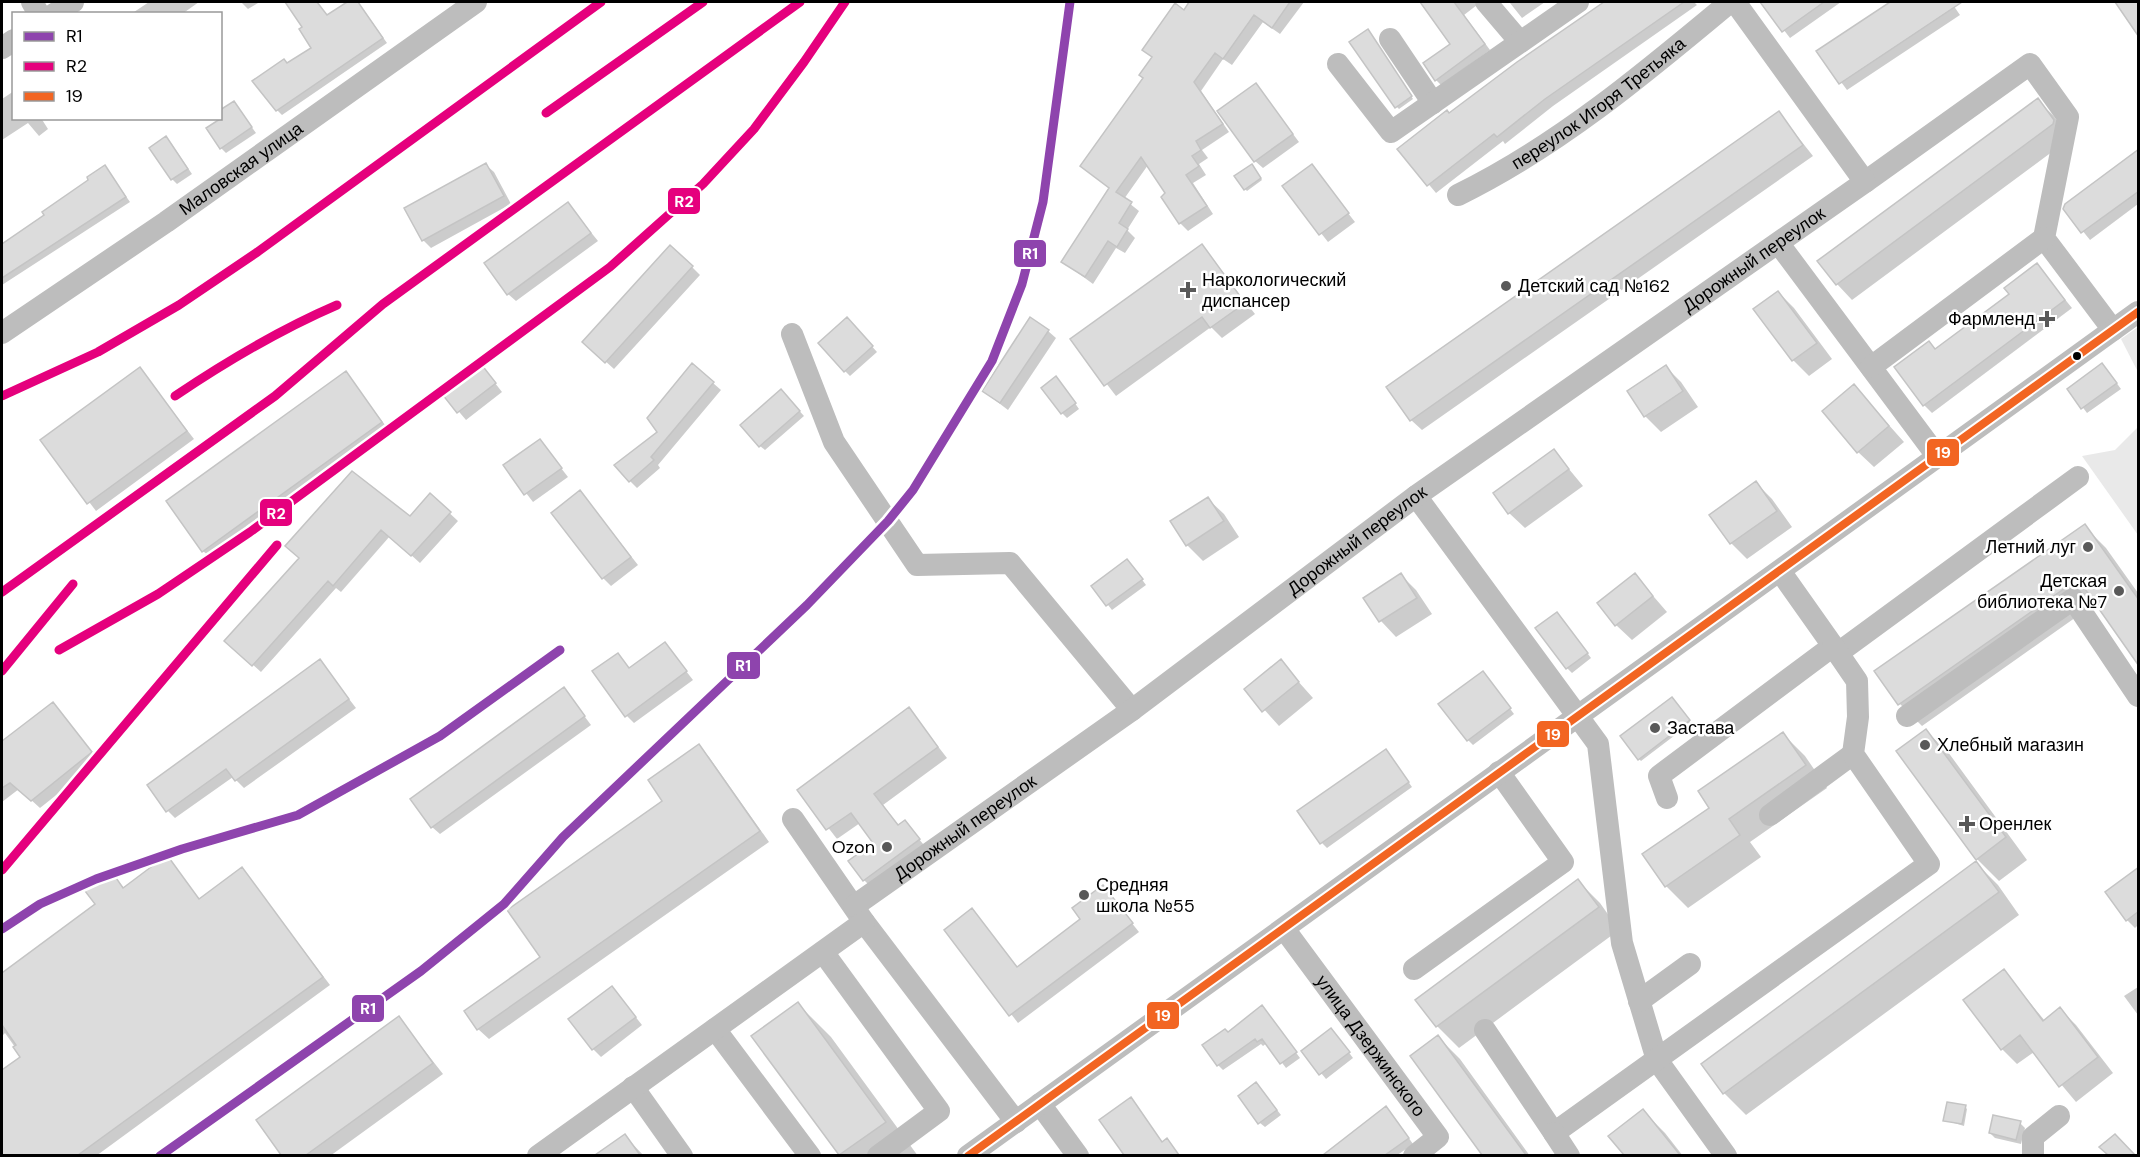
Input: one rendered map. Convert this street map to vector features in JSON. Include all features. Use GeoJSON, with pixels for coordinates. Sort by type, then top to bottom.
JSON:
{"type":"FeatureCollection","features":[{"type":"Feature","properties":{"kind":"street"},"geometry":{"type":"LineString","coordinates":[[57,12],[73,2]]}},
{"type":"Feature","properties":{"kind":"street","name":"Маловская улица"},"geometry":{"type":"LineString","coordinates":[[2,333],[166,222],[476,2]]}},
{"type":"Feature","properties":{"kind":"street"},"geometry":{"type":"LineString","coordinates":[[1486,2],[1520,42]]}},
{"type":"Feature","properties":{"kind":"street"},"geometry":{"type":"LineString","coordinates":[[1338,64],[1391,132],[1578,2]]}},
{"type":"Feature","properties":{"kind":"street","name":"переулок Игоря Третьяка"},"geometry":{"type":"LineString","coordinates":[[1458,195],[1504,172],[1577,123],[1663,59],[1730,2]]}},
{"type":"Feature","properties":{"kind":"street"},"geometry":{"type":"LineString","coordinates":[[1735,2],[1865,182]]}},
{"type":"Feature","properties":{"kind":"street"},"geometry":{"type":"LineString","coordinates":[[1390,39],[1433,103]]}},
{"type":"Feature","properties":{"kind":"street","name":"Дорожный переулок"},"geometry":{"type":"LineString","coordinates":[[538,1155],[823,952],[859,914],[1416,496],[1779,244],[2030,64],[2068,117],[2044,238]]}},
{"type":"Feature","properties":{"kind":"street"},"geometry":{"type":"LineString","coordinates":[[1871,367],[2044,238],[2113,330]]}},
{"type":"Feature","properties":{"kind":"street"},"geometry":{"type":"LineString","coordinates":[[1779,244],[1937,456]]}},
{"type":"Feature","properties":{"kind":"street"},"geometry":{"type":"LineString","coordinates":[[969,1155],[1285,930],[1499,772],[2139,312]]}},
{"type":"Feature","properties":{"kind":"street"},"geometry":{"type":"LineString","coordinates":[[792,334],[834,442],[917,565],[1010,563],[1132,710]]}},
{"type":"Feature","properties":{"kind":"street"},"geometry":{"type":"LineString","coordinates":[[1667,798],[1659,777],[2078,477]]}},
{"type":"Feature","properties":{"kind":"street"},"geometry":{"type":"LineString","coordinates":[[1416,496],[1598,744],[1622,943],[1657,1060],[1726,1155]]}},
{"type":"Feature","properties":{"kind":"street"},"geometry":{"type":"LineString","coordinates":[[1554,1133],[1929,864],[1853,754],[1858,717],[1857,681],[1780,571]]}},
{"type":"Feature","properties":{"kind":"street"},"geometry":{"type":"LineString","coordinates":[[1907,716],[2073,599],[2139,696]]}},
{"type":"Feature","properties":{"kind":"street"},"geometry":{"type":"LineString","coordinates":[[1770,814],[1853,754]]}},
{"type":"Feature","properties":{"kind":"street"},"geometry":{"type":"LineString","coordinates":[[1414,969],[1563,862],[1499,772]]}},
{"type":"Feature","properties":{"kind":"street"},"geometry":{"type":"LineString","coordinates":[[793,819],[859,914],[1016,1122]]}},
{"type":"Feature","properties":{"kind":"street","name":"улица Дзержинского"},"geometry":{"type":"LineString","coordinates":[[1285,930],[1437,1137],[1414,1155]]}},
{"type":"Feature","properties":{"kind":"street"},"geometry":{"type":"LineString","coordinates":[[823,952],[939,1111],[878,1155]]}},
{"type":"Feature","properties":{"kind":"street"},"geometry":{"type":"LineString","coordinates":[[1639,1001],[1690,964]]}},
{"type":"Feature","properties":{"kind":"street"},"geometry":{"type":"LineString","coordinates":[[715,1029],[810,1155]]}},
{"type":"Feature","properties":{"kind":"street"},"geometry":{"type":"LineString","coordinates":[[1485,1030],[1569,1155]]}},
{"type":"Feature","properties":{"kind":"street"},"geometry":{"type":"LineString","coordinates":[[633,1087],[682,1155]]}},
{"type":"Feature","properties":{"kind":"street"},"geometry":{"type":"LineString","coordinates":[[1040,1104],[1078,1155]]}},
{"type":"Feature","properties":{"kind":"street"},"geometry":{"type":"LineString","coordinates":[[2033,1155],[2033,1137],[2059,1116]]}},
{"type":"Feature","properties":{"kind":"shaded area"},"geometry":{"type":"Polygon","coordinates":[[[2138,327],[2138,372],[2121,339],[2138,327]]]}},
{"type":"Feature","properties":{"kind":"shaded area"},"geometry":{"type":"Polygon","coordinates":[[[2138,427],[2138,535],[2082,456],[2115,450],[2138,427]]]}},
{"type":"Feature","properties":{"kind":"building"},"geometry":{"type":"Polygon","coordinates":[[[285,2],[317,2],[327,15],[347,2],[358,2],[383,38],[276,111],[252,81],[284,59],[287,63],[311,48],[299,29],[302,27],[285,2]]]}},
{"type":"Feature","properties":{"kind":"building"},"geometry":{"type":"Polygon","coordinates":[[[1189,2],[1290,2],[1272,28],[1254,15],[1223,59],[1215,53],[1194,82],[1223,124],[1196,141],[1201,150],[1192,156],[1199,166],[1186,175],[1207,206],[1179,224],[1161,197],[1165,193],[1141,157],[1116,192],[1132,202],[1119,223],[1128,229],[1117,247],[1108,241],[1085,277],[1061,262],[1109,188],[1080,166],[1143,78],[1139,75],[1152,57],[1142,50],[1175,3],[1184,10],[1189,2]]]}},
{"type":"Feature","properties":{"kind":"building"},"geometry":{"type":"Polygon","coordinates":[[[1420,2],[1454,2],[1485,44],[1435,81],[1423,63],[1450,44],[1420,2]]]}},
{"type":"Feature","properties":{"kind":"building"},"geometry":{"type":"Polygon","coordinates":[[[1604,2],[1684,2],[1545,99],[1497,137],[1494,134],[1427,186],[1397,149],[1447,110],[1449,113],[1517,62],[1604,2]]]}},
{"type":"Feature","properties":{"kind":"building"},"geometry":{"type":"Polygon","coordinates":[[[1760,2],[1824,2],[1782,32],[1760,2]]]}},
{"type":"Feature","properties":{"kind":"building"},"geometry":{"type":"Polygon","coordinates":[[[1890,2],[1962,2],[1839,84],[1816,51],[1890,2]]]}},
{"type":"Feature","properties":{"kind":"building"},"geometry":{"type":"Polygon","coordinates":[[[2115,2],[2139,2],[2139,37],[2115,2]]]}},
{"type":"Feature","properties":{"kind":"building"},"geometry":{"type":"Polygon","coordinates":[[[1368,29],[1412,96],[1395,108],[1349,42],[1368,29]]]}},
{"type":"Feature","properties":{"kind":"building"},"geometry":{"type":"Polygon","coordinates":[[[1256,83],[1293,134],[1254,162],[1217,111],[1256,83]]]}},
{"type":"Feature","properties":{"kind":"building"},"geometry":{"type":"Polygon","coordinates":[[[2038,98],[2054,120],[2053,124],[1836,285],[1817,261],[2038,98]]]}},
{"type":"Feature","properties":{"kind":"building"},"geometry":{"type":"Polygon","coordinates":[[[234,101],[252,127],[220,149],[206,128],[222,120],[222,109],[234,101]]]}},
{"type":"Feature","properties":{"kind":"building"},"geometry":{"type":"Polygon","coordinates":[[[1779,111],[1803,145],[1410,421],[1386,387],[1779,111]]]}},
{"type":"Feature","properties":{"kind":"building"},"geometry":{"type":"Polygon","coordinates":[[[166,136],[188,169],[171,180],[149,148],[166,136]]]}},
{"type":"Feature","properties":{"kind":"building"},"geometry":{"type":"Polygon","coordinates":[[[2139,149],[2139,191],[2081,233],[2063,209],[2065,204],[2139,149]]]}},
{"type":"Feature","properties":{"kind":"building"},"geometry":{"type":"Polygon","coordinates":[[[486,163],[504,196],[422,241],[404,208],[486,163]]]}},
{"type":"Feature","properties":{"kind":"building"},"geometry":{"type":"Polygon","coordinates":[[[1252,164],[1261,178],[1244,190],[1234,176],[1252,164]]]}},
{"type":"Feature","properties":{"kind":"building"},"geometry":{"type":"Polygon","coordinates":[[[1312,164],[1349,213],[1319,235],[1282,186],[1312,164]]]}},
{"type":"Feature","properties":{"kind":"building"},"geometry":{"type":"Polygon","coordinates":[[[105,165],[126,197],[2,278],[2,244],[44,215],[42,212],[88,180],[87,177],[105,165]]]}},
{"type":"Feature","properties":{"kind":"building"},"geometry":{"type":"Polygon","coordinates":[[[568,202],[591,233],[507,295],[484,263],[568,202]]]}},
{"type":"Feature","properties":{"kind":"building"},"geometry":{"type":"Polygon","coordinates":[[[1202,244],[1245,303],[1210,328],[1202,317],[1104,386],[1070,339],[1202,244]]]}},
{"type":"Feature","properties":{"kind":"building"},"geometry":{"type":"Polygon","coordinates":[[[670,245],[693,266],[605,363],[582,342],[670,245]]]}},
{"type":"Feature","properties":{"kind":"building"},"geometry":{"type":"Polygon","coordinates":[[[2037,263],[2065,300],[1923,406],[1894,367],[1929,341],[1935,349],[2009,294],[2004,288],[2037,263]]]}},
{"type":"Feature","properties":{"kind":"building"},"geometry":{"type":"Polygon","coordinates":[[[1778,291],[1817,343],[1792,361],[1753,309],[1778,291]]]}},
{"type":"Feature","properties":{"kind":"building"},"geometry":{"type":"Polygon","coordinates":[[[847,317],[873,346],[844,372],[818,343],[847,317]]]}},
{"type":"Feature","properties":{"kind":"building"},"geometry":{"type":"Polygon","coordinates":[[[1030,317],[1049,330],[1000,403],[982,391],[1030,317]]]}},
{"type":"Feature","properties":{"kind":"building"},"geometry":{"type":"Polygon","coordinates":[[[692,363],[714,382],[651,457],[654,460],[629,482],[614,465],[657,432],[647,418],[692,363]]]}},
{"type":"Feature","properties":{"kind":"building"},"geometry":{"type":"Polygon","coordinates":[[[2102,363],[2117,383],[2081,409],[2067,389],[2102,363]]]}},
{"type":"Feature","properties":{"kind":"building"},"geometry":{"type":"Polygon","coordinates":[[[481,364],[496,383],[457,413],[442,394],[481,364]]]}},
{"type":"Feature","properties":{"kind":"building"},"geometry":{"type":"Polygon","coordinates":[[[1666,365],[1683,391],[1644,417],[1627,391],[1666,365]]]}},
{"type":"Feature","properties":{"kind":"building"},"geometry":{"type":"Polygon","coordinates":[[[140,367],[187,431],[87,504],[40,440],[140,367]]]}},
{"type":"Feature","properties":{"kind":"building"},"geometry":{"type":"Polygon","coordinates":[[[346,371],[382,422],[202,552],[166,501],[346,371]]]}},
{"type":"Feature","properties":{"kind":"building"},"geometry":{"type":"Polygon","coordinates":[[[1056,376],[1076,403],[1061,414],[1041,388],[1056,376]]]}},
{"type":"Feature","properties":{"kind":"building"},"geometry":{"type":"Polygon","coordinates":[[[1854,384],[1889,426],[1857,453],[1822,411],[1854,384]]]}},
{"type":"Feature","properties":{"kind":"building"},"geometry":{"type":"Polygon","coordinates":[[[781,389],[800,411],[759,447],[740,425],[781,389]]]}},
{"type":"Feature","properties":{"kind":"building"},"geometry":{"type":"Polygon","coordinates":[[[540,439],[562,468],[524,495],[503,465],[540,439]]]}},
{"type":"Feature","properties":{"kind":"building"},"geometry":{"type":"Polygon","coordinates":[[[1554,449],[1569,469],[1508,514],[1493,493],[1554,449]]]}},
{"type":"Feature","properties":{"kind":"building"},"geometry":{"type":"Polygon","coordinates":[[[352,471],[410,516],[430,493],[451,512],[411,556],[381,530],[333,586],[328,581],[252,666],[224,641],[299,558],[285,546],[352,471]]]}},
{"type":"Feature","properties":{"kind":"building"},"geometry":{"type":"Polygon","coordinates":[[[1756,481],[1777,511],[1730,544],[1709,515],[1756,481]]]}},
{"type":"Feature","properties":{"kind":"building"},"geometry":{"type":"Polygon","coordinates":[[[580,490],[631,557],[602,579],[551,513],[580,490]]]}},
{"type":"Feature","properties":{"kind":"building"},"geometry":{"type":"Polygon","coordinates":[[[1208,497],[1224,521],[1186,546],[1170,521],[1208,497]]]}},
{"type":"Feature","properties":{"kind":"building"},"geometry":{"type":"Polygon","coordinates":[[[2085,524],[2139,600],[2139,666],[2078,579],[1898,705],[1874,671],[2085,524]]]}},
{"type":"Feature","properties":{"kind":"building"},"geometry":{"type":"Polygon","coordinates":[[[1127,559],[1143,579],[1106,606],[1091,586],[1127,559]]]}},
{"type":"Feature","properties":{"kind":"building"},"geometry":{"type":"Polygon","coordinates":[[[1401,573],[1417,598],[1379,622],[1363,598],[1401,573]]]}},
{"type":"Feature","properties":{"kind":"building"},"geometry":{"type":"Polygon","coordinates":[[[1635,573],[1653,596],[1615,626],[1597,603],[1635,573]]]}},
{"type":"Feature","properties":{"kind":"building"},"geometry":{"type":"Polygon","coordinates":[[[1557,612],[1588,653],[1566,669],[1535,628],[1557,612]]]}},
{"type":"Feature","properties":{"kind":"building"},"geometry":{"type":"Polygon","coordinates":[[[665,642],[687,671],[625,717],[592,671],[618,653],[629,668],[665,642]]]}},
{"type":"Feature","properties":{"kind":"building"},"geometry":{"type":"Polygon","coordinates":[[[320,659],[349,699],[235,781],[226,769],[166,812],[147,785],[320,659]]]}},
{"type":"Feature","properties":{"kind":"building"},"geometry":{"type":"Polygon","coordinates":[[[1281,659],[1299,682],[1262,712],[1244,689],[1281,659]]]}},
{"type":"Feature","properties":{"kind":"building"},"geometry":{"type":"Polygon","coordinates":[[[1483,671],[1511,708],[1467,741],[1438,704],[1483,671]]]}},
{"type":"Feature","properties":{"kind":"building"},"geometry":{"type":"Polygon","coordinates":[[[564,687],[585,716],[431,828],[410,799],[564,687]]]}},
{"type":"Feature","properties":{"kind":"building","name":"Застава"},"geometry":{"type":"Polygon","coordinates":[[[1672,697],[1690,720],[1638,760],[1620,736],[1672,697]]]}},
{"type":"Feature","properties":{"kind":"building"},"geometry":{"type":"Polygon","coordinates":[[[53,702],[92,752],[31,801],[10,783],[2,788],[2,741],[53,702]]]}},
{"type":"Feature","properties":{"kind":"building"},"geometry":{"type":"Polygon","coordinates":[[[909,707],[938,747],[874,794],[898,825],[905,820],[920,839],[863,881],[848,861],[873,843],[851,813],[826,830],[797,790],[909,707]]]}},
{"type":"Feature","properties":{"kind":"building"},"geometry":{"type":"Polygon","coordinates":[[[1926,729],[2006,837],[1976,860],[1896,751],[1926,729]]]}},
{"type":"Feature","properties":{"kind":"building"},"geometry":{"type":"Polygon","coordinates":[[[1783,732],[1806,765],[1729,819],[1740,835],[1665,887],[1642,854],[1709,808],[1698,791],[1783,732]]]}},
{"type":"Feature","properties":{"kind":"building"},"geometry":{"type":"Polygon","coordinates":[[[699,744],[760,831],[477,1030],[464,1011],[540,957],[507,910],[662,801],[648,780],[699,744]]]}},
{"type":"Feature","properties":{"kind":"building"},"geometry":{"type":"Polygon","coordinates":[[[1386,749],[1409,782],[1320,844],[1297,811],[1386,749]]]}},
{"type":"Feature","properties":{"kind":"building"},"geometry":{"type":"Polygon","coordinates":[[[167,855],[199,899],[242,867],[323,977],[78,1155],[2,1155],[2,1070],[20,1057],[13,1047],[16,1045],[2,1025],[2,973],[95,904],[85,891],[112,872],[123,888],[167,855]]]}},
{"type":"Feature","properties":{"kind":"building"},"geometry":{"type":"Polygon","coordinates":[[[1976,861],[1999,892],[1723,1094],[1701,1064],[1976,861]]]}},
{"type":"Feature","properties":{"kind":"building"},"geometry":{"type":"Polygon","coordinates":[[[2139,867],[2139,911],[2126,921],[2105,892],[2139,867]]]}},
{"type":"Feature","properties":{"kind":"building"},"geometry":{"type":"Polygon","coordinates":[[[1578,879],[1599,907],[1436,1027],[1415,1000],[1578,879]]]}},
{"type":"Feature","properties":{"kind":"building"},"geometry":{"type":"Polygon","coordinates":[[[1103,885],[1133,923],[1009,1016],[944,930],[972,908],[1017,967],[1080,919],[1072,908],[1103,885]]]}},
{"type":"Feature","properties":{"kind":"building"},"geometry":{"type":"Polygon","coordinates":[[[2004,969],[2043,1021],[2060,1007],[2098,1057],[2059,1087],[2020,1035],[2001,1050],[1963,1000],[2004,969]]]}},
{"type":"Feature","properties":{"kind":"building"},"geometry":{"type":"Polygon","coordinates":[[[612,986],[636,1017],[592,1050],[568,1019],[612,986]]]}},
{"type":"Feature","properties":{"kind":"building"},"geometry":{"type":"Polygon","coordinates":[[[798,1002],[886,1122],[839,1155],[751,1036],[798,1002]]]}},
{"type":"Feature","properties":{"kind":"building"},"geometry":{"type":"Polygon","coordinates":[[[1262,1005],[1297,1052],[1280,1064],[1262,1039],[1257,1042],[1255,1039],[1217,1066],[1202,1045],[1225,1029],[1228,1032],[1262,1005]]]}},
{"type":"Feature","properties":{"kind":"building"},"geometry":{"type":"Polygon","coordinates":[[[399,1016],[433,1063],[306,1155],[281,1155],[256,1120],[399,1016]]]}},
{"type":"Feature","properties":{"kind":"building"},"geometry":{"type":"Polygon","coordinates":[[[1331,1028],[1350,1052],[1319,1075],[1301,1051],[1331,1028]]]}},
{"type":"Feature","properties":{"kind":"building"},"geometry":{"type":"Polygon","coordinates":[[[1438,1035],[1526,1155],[1482,1155],[1410,1056],[1438,1035]]]}},
{"type":"Feature","properties":{"kind":"building"},"geometry":{"type":"Polygon","coordinates":[[[1256,1082],[1277,1110],[1258,1124],[1238,1096],[1256,1082]]]}},
{"type":"Feature","properties":{"kind":"building"},"geometry":{"type":"Polygon","coordinates":[[[1131,1097],[1162,1142],[1167,1138],[1179,1155],[1124,1155],[1099,1120],[1131,1097]]]}},
{"type":"Feature","properties":{"kind":"building"},"geometry":{"type":"Polygon","coordinates":[[[1947,1102],[1966,1105],[1962,1124],[1943,1121],[1947,1102]]]}},
{"type":"Feature","properties":{"kind":"building"},"geometry":{"type":"Polygon","coordinates":[[[1386,1106],[1409,1138],[1385,1155],[1323,1155],[1386,1106]]]}},
{"type":"Feature","properties":{"kind":"building"},"geometry":{"type":"Polygon","coordinates":[[[1643,1109],[1680,1155],[1624,1155],[1608,1136],[1643,1109]]]}},
{"type":"Feature","properties":{"kind":"building"},"geometry":{"type":"Polygon","coordinates":[[[1993,1115],[2021,1121],[2016,1140],[1989,1133],[1993,1115]]]}},
{"type":"Feature","properties":{"kind":"building"},"geometry":{"type":"Polygon","coordinates":[[[625,1134],[640,1155],[595,1155],[625,1134]]]}},
{"type":"Feature","properties":{"kind":"building"},"geometry":{"type":"Polygon","coordinates":[[[2115,1134],[2135,1155],[2108,1155],[2099,1147],[2115,1134]]]}},
{"type":"Feature","properties":{"kind":"transit line","name":"R2"},"geometry":{"type":"LineString","coordinates":[[2,396],[98,352],[179,305],[256,253],[601,2]]}},
{"type":"Feature","properties":{"kind":"transit line","name":"R2"},"geometry":{"type":"LineString","coordinates":[[546,113],[703,2]]}},
{"type":"Feature","properties":{"kind":"transit line","name":"R2"},"geometry":{"type":"LineString","coordinates":[[2,592],[275,396],[383,304],[800,2]]}},
{"type":"Feature","properties":{"kind":"transit line","name":"R2"},"geometry":{"type":"LineString","coordinates":[[59,650],[158,594],[250,532],[610,267],[703,184],[754,129],[845,2]]}},
{"type":"Feature","properties":{"kind":"transit line","name":"R1"},"geometry":{"type":"LineString","coordinates":[[160,1156],[421,971],[504,904],[563,837],[807,605],[888,521],[913,490],[992,361],[1022,284],[1043,202],[1070,2]]}},
{"type":"Feature","properties":{"kind":"transit line","name":"R2"},"geometry":{"type":"LineString","coordinates":[[175,396],[254,347],[337,305]]}},
{"type":"Feature","properties":{"kind":"transit line","name":"19"},"geometry":{"type":"LineString","coordinates":[[968,1156],[2138,312]]}},
{"type":"Feature","properties":{"kind":"transit line","name":"R2"},"geometry":{"type":"LineString","coordinates":[[2,870],[277,545]]}},
{"type":"Feature","properties":{"kind":"transit line","name":"R2"},"geometry":{"type":"LineString","coordinates":[[2,671],[73,584]]}},
{"type":"Feature","properties":{"kind":"transit line","name":"R1"},"geometry":{"type":"LineString","coordinates":[[2,929],[40,904],[96,879],[182,849],[298,815],[440,736],[560,650]]}},
{"type":"Feature","properties":{"kind":"place","name":"Детский сад №162"},"geometry":{"type":"Point","coordinates":[1506,286]}},
{"type":"Feature","properties":{"kind":"place","name":"Наркологический диспансер"},"geometry":{"type":"Point","coordinates":[1188,290]}},
{"type":"Feature","properties":{"kind":"place","name":"Фармленд"},"geometry":{"type":"Point","coordinates":[2047,319]}},
{"type":"Feature","properties":{"kind":"place","name":"Летний луг"},"geometry":{"type":"Point","coordinates":[2088,547]}},
{"type":"Feature","properties":{"kind":"place","name":"Детская библиотека №7"},"geometry":{"type":"Point","coordinates":[2119,591]}},
{"type":"Feature","properties":{"kind":"place","name":"Застава"},"geometry":{"type":"Point","coordinates":[1655,728]}},
{"type":"Feature","properties":{"kind":"place","name":"Хлебный магазин"},"geometry":{"type":"Point","coordinates":[1925,745]}},
{"type":"Feature","properties":{"kind":"place","name":"Оренлек"},"geometry":{"type":"Point","coordinates":[1967,824]}},
{"type":"Feature","properties":{"kind":"place","name":"Ozon"},"geometry":{"type":"Point","coordinates":[887,847]}},
{"type":"Feature","properties":{"kind":"place","name":"Средняя школа №55"},"geometry":{"type":"Point","coordinates":[1084,895]}}]}
